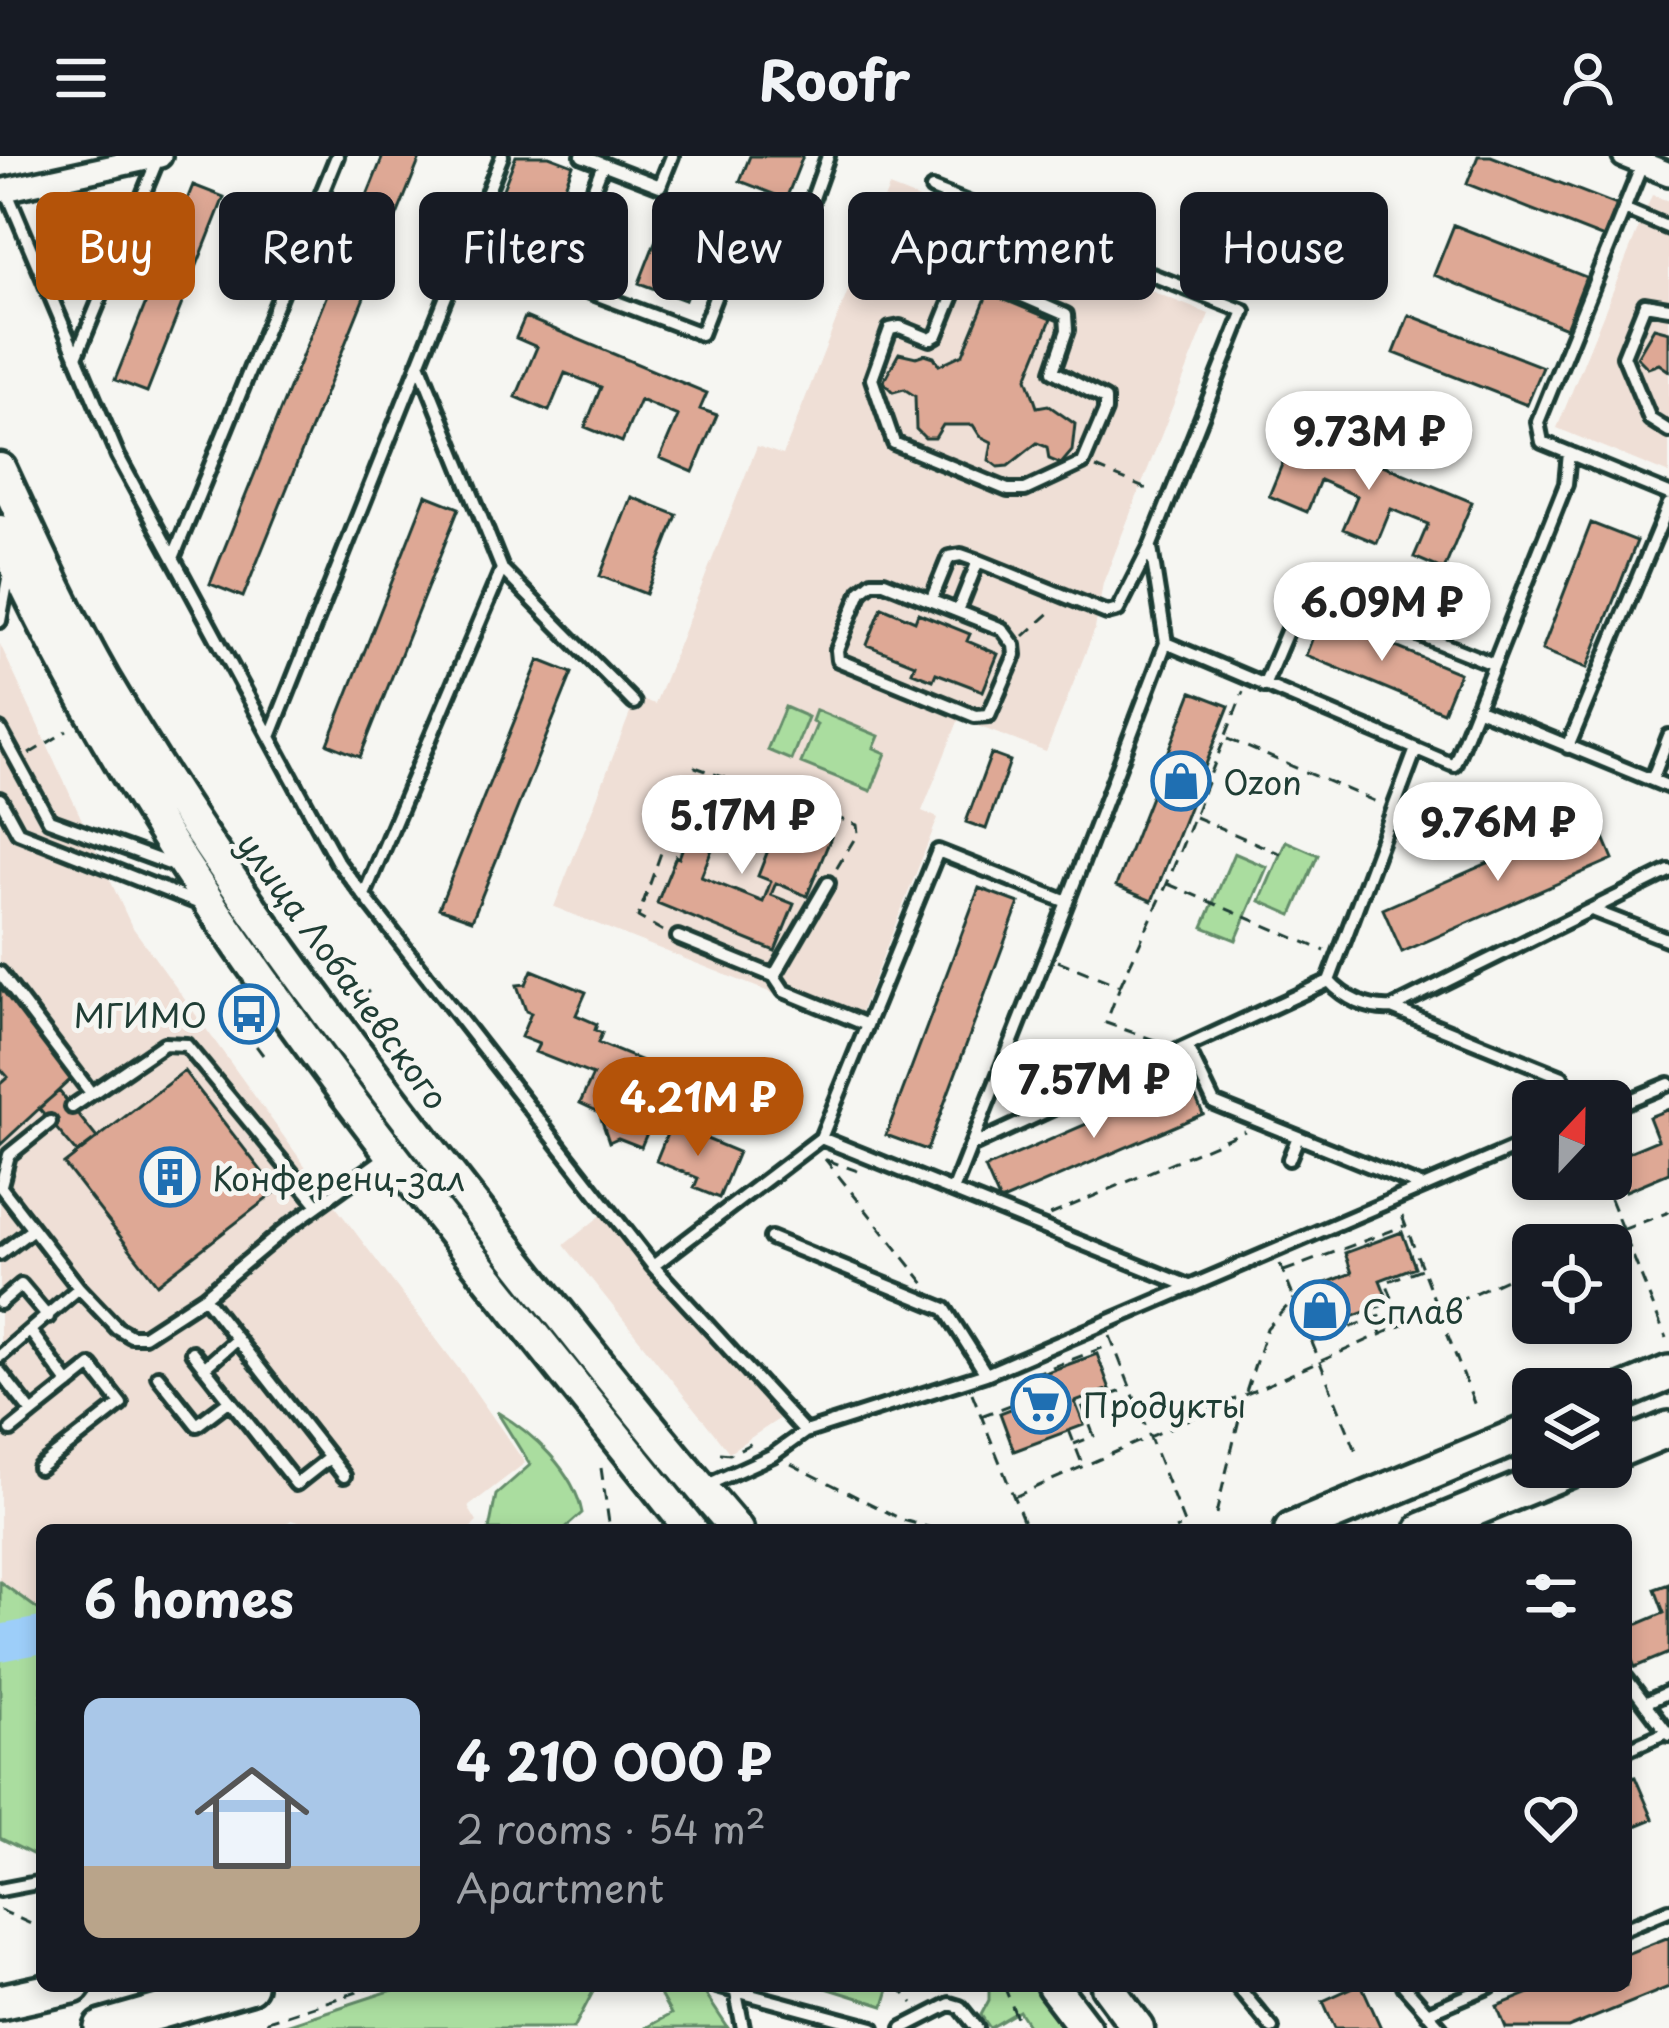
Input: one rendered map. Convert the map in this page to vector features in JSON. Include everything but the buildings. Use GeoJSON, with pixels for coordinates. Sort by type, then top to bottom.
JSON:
{"type":"FeatureCollection","features":[{"type":"Feature","properties":{"kind":"main road","name":"улица Лобачевского"},"geometry":{"type":"LineString","coordinates":[[0,469],[102,676],[170,788],[249,903],[363,1064],[732,1524]]}},
{"type":"Feature","properties":{"kind":"main road","name":"улица Лобачевского"},"geometry":{"type":"LineString","coordinates":[[6,545],[78,689],[216,910],[392,1151],[687,1524]]}},
{"type":"Feature","properties":{"kind":"main road"},"geometry":{"type":"LineString","coordinates":[[1632,1388],[1669,1373]]}},
{"type":"Feature","properties":{"kind":"main road"},"geometry":{"type":"LineString","coordinates":[[1632,1444],[1669,1429]]}},
{"type":"Feature","properties":{"kind":"main road"},"geometry":{"type":"LineString","coordinates":[[1306,1524],[1512,1439]]}},
{"type":"Feature","properties":{"kind":"main road"},"geometry":{"type":"LineString","coordinates":[[1438,1524],[1525,1488]]}},
{"type":"Feature","properties":{"kind":"main road"},"geometry":{"type":"LineString","coordinates":[[0,2002],[46,1992]]}},
{"type":"Feature","properties":{"kind":"main road"},"geometry":{"type":"LineString","coordinates":[[102,2028],[228,1992]]}},
{"type":"Feature","properties":{"kind":"main road"},"geometry":{"type":"LineString","coordinates":[[1058,1992],[1085,2028]]}},
{"type":"Feature","properties":{"kind":"main road"},"geometry":{"type":"LineString","coordinates":[[1111,1992],[1138,2028]]}},
{"type":"Feature","properties":{"kind":"street"},"geometry":{"type":"LineString","coordinates":[[3,190],[114,161],[160,156]]}},
{"type":"Feature","properties":{"kind":"street"},"geometry":{"type":"LineString","coordinates":[[1633,160],[1669,174]]}},
{"type":"Feature","properties":{"kind":"lane"},"geometry":{"type":"LineString","coordinates":[[76,358],[160,156]]}},
{"type":"Feature","properties":{"kind":"lane"},"geometry":{"type":"LineString","coordinates":[[172,558],[337,156]]}},
{"type":"Feature","properties":{"kind":"lane"},"geometry":{"type":"LineString","coordinates":[[487,192],[502,156]]}},
{"type":"Feature","properties":{"kind":"lane"},"geometry":{"type":"LineString","coordinates":[[582,156],[660,186],[672,156]]}},
{"type":"Feature","properties":{"kind":"lane"},"geometry":{"type":"LineString","coordinates":[[611,300],[701,334],[740,232],[808,212],[828,156]]}},
{"type":"Feature","properties":{"kind":"lane"},"geometry":{"type":"LineString","coordinates":[[1633,160],[1624,209],[1538,422],[1542,442],[1669,494]]}},
{"type":"Feature","properties":{"kind":"lane"},"geometry":{"type":"LineString","coordinates":[[592,192],[603,164]]}},
{"type":"Feature","properties":{"kind":"lane"},"geometry":{"type":"LineString","coordinates":[[3,190],[118,456],[337,861],[653,1266],[805,1432]]}},
{"type":"Feature","properties":{"kind":"lane"},"geometry":{"type":"LineString","coordinates":[[932,190],[937,192]]}},
{"type":"Feature","properties":{"kind":"lane"},"geometry":{"type":"LineString","coordinates":[[1624,209],[1669,228]]}},
{"type":"Feature","properties":{"kind":"lane"},"geometry":{"type":"LineString","coordinates":[[931,601],[949,557],[961,555],[1108,613],[1118,610],[1151,545],[1244,311],[1156,277]]}},
{"type":"Feature","properties":{"kind":"lane"},"geometry":{"type":"LineString","coordinates":[[270,737],[444,300]]}},
{"type":"Feature","properties":{"kind":"lane"},"geometry":{"type":"LineString","coordinates":[[951,300],[937,335],[930,339],[900,327],[889,333],[872,379],[891,439],[1014,491],[1083,463],[1106,404],[1100,393],[1053,371],[1067,330],[1066,315],[1031,300]]}},
{"type":"Feature","properties":{"kind":"lane"},"geometry":{"type":"LineString","coordinates":[[1669,308],[1645,304],[1624,356],[1650,419],[1669,431]]}},
{"type":"Feature","properties":{"kind":"lane"},"geometry":{"type":"LineString","coordinates":[[419,363],[502,569],[634,703]]}},
{"type":"Feature","properties":{"kind":"lane"},"geometry":{"type":"LineString","coordinates":[[1166,643],[1454,765],[1566,484],[1569,453]]}},
{"type":"Feature","properties":{"kind":"lane"},"geometry":{"type":"LineString","coordinates":[[1568,747],[1669,504]]}},
{"type":"Feature","properties":{"kind":"lane"},"geometry":{"type":"LineString","coordinates":[[0,621],[6,545]]}},
{"type":"Feature","properties":{"kind":"lane"},"geometry":{"type":"LineString","coordinates":[[952,1191],[1166,643],[1151,545]]}},
{"type":"Feature","properties":{"kind":"lane"},"geometry":{"type":"LineString","coordinates":[[958,611],[978,561]]}},
{"type":"Feature","properties":{"kind":"lane"},"geometry":{"type":"LineString","coordinates":[[364,895],[502,569]]}},
{"type":"Feature","properties":{"kind":"lane"},"geometry":{"type":"LineString","coordinates":[[884,582],[931,601],[1002,629],[1014,645],[1016,656],[994,710],[982,717],[838,660],[837,650],[865,586],[884,582]]}},
{"type":"Feature","properties":{"kind":"lane"},"geometry":{"type":"LineString","coordinates":[[1264,686],[1305,589],[1493,664]]}},
{"type":"Feature","properties":{"kind":"lane"},"geometry":{"type":"LineString","coordinates":[[1476,708],[1669,787]]}},
{"type":"Feature","properties":{"kind":"lane"},"geometry":{"type":"LineString","coordinates":[[0,730],[49,820],[191,872]]}},
{"type":"Feature","properties":{"kind":"lane"},"geometry":{"type":"LineString","coordinates":[[1652,779],[1669,736]]}},
{"type":"Feature","properties":{"kind":"lane"},"geometry":{"type":"LineString","coordinates":[[970,1146],[1328,981],[1417,749]]}},
{"type":"Feature","properties":{"kind":"lane"},"geometry":{"type":"LineString","coordinates":[[0,799],[18,832],[216,910]]}},
{"type":"Feature","properties":{"kind":"lane"},"geometry":{"type":"LineString","coordinates":[[653,1266],[821,1138],[938,850],[1066,902]]}},
{"type":"Feature","properties":{"kind":"lane"},"geometry":{"type":"LineString","coordinates":[[1328,981],[1339,993],[1377,1010],[1391,1008],[1669,871]]}},
{"type":"Feature","properties":{"kind":"lane"},"geometry":{"type":"LineString","coordinates":[[774,976],[828,883]]}},
{"type":"Feature","properties":{"kind":"lane"},"geometry":{"type":"LineString","coordinates":[[1594,911],[1669,940]]}},
{"type":"Feature","properties":{"kind":"lane"},"geometry":{"type":"LineString","coordinates":[[678,937],[774,976],[784,991],[867,1024]]}},
{"type":"Feature","properties":{"kind":"lane"},"geometry":{"type":"LineString","coordinates":[[0,973],[91,1093]]}},
{"type":"Feature","properties":{"kind":"lane"},"geometry":{"type":"LineString","coordinates":[[1391,1008],[1563,1080]]}},
{"type":"Feature","properties":{"kind":"lane"},"geometry":{"type":"LineString","coordinates":[[72,1107],[164,1043],[186,1045],[318,1205]]}},
{"type":"Feature","properties":{"kind":"lane"},"geometry":{"type":"LineString","coordinates":[[1184,1048],[1214,1103],[1420,1186]]}},
{"type":"Feature","properties":{"kind":"lane"},"geometry":{"type":"LineString","coordinates":[[1632,1099],[1669,1084]]}},
{"type":"Feature","properties":{"kind":"lane"},"geometry":{"type":"LineString","coordinates":[[50,1121],[9,1155],[1,1185],[79,1288],[117,1328],[131,1336],[144,1336],[204,1298],[392,1151]]}},
{"type":"Feature","properties":{"kind":"lane"},"geometry":{"type":"LineString","coordinates":[[1289,1159],[1298,1137]]}},
{"type":"Feature","properties":{"kind":"lane"},"geometry":{"type":"LineString","coordinates":[[821,1138],[1192,1287]]}},
{"type":"Feature","properties":{"kind":"lane"},"geometry":{"type":"LineString","coordinates":[[701,1489],[773,1455],[805,1432],[986,1374],[1512,1149]]}},
{"type":"Feature","properties":{"kind":"lane"},"geometry":{"type":"LineString","coordinates":[[0,1254],[32,1229]]}},
{"type":"Feature","properties":{"kind":"lane"},"geometry":{"type":"LineString","coordinates":[[771,1238],[945,1309],[986,1374]]}},
{"type":"Feature","properties":{"kind":"lane"},"geometry":{"type":"LineString","coordinates":[[0,1303],[21,1285],[48,1317]]}},
{"type":"Feature","properties":{"kind":"lane"},"geometry":{"type":"LineString","coordinates":[[0,1356],[79,1288]]}},
{"type":"Feature","properties":{"kind":"lane"},"geometry":{"type":"LineString","coordinates":[[204,1298],[344,1476]]}},
{"type":"Feature","properties":{"kind":"lane"},"geometry":{"type":"LineString","coordinates":[[31,1332],[69,1384]]}},
{"type":"Feature","properties":{"kind":"lane"},"geometry":{"type":"LineString","coordinates":[[204,1368],[237,1339]]}},
{"type":"Feature","properties":{"kind":"lane"},"geometry":{"type":"LineString","coordinates":[[192,1352],[296,1484],[329,1459]]}},
{"type":"Feature","properties":{"kind":"lane"},"geometry":{"type":"LineString","coordinates":[[11,1430],[92,1366],[121,1404],[39,1468]]}},
{"type":"Feature","properties":{"kind":"lane"},"geometry":{"type":"LineString","coordinates":[[0,1372],[32,1413]]}},
{"type":"Feature","properties":{"kind":"lane"},"geometry":{"type":"LineString","coordinates":[[158,1376],[197,1425],[230,1400]]}},
{"type":"Feature","properties":{"kind":"lane"},"geometry":{"type":"LineString","coordinates":[[1632,1686],[1668,1734],[1632,1748]]}},
{"type":"Feature","properties":{"kind":"lane"},"geometry":{"type":"LineString","coordinates":[[1645,1702],[1669,1692]]}},
{"type":"Feature","properties":{"kind":"lane"},"geometry":{"type":"LineString","coordinates":[[0,1890],[36,1883]]}},
{"type":"Feature","properties":{"kind":"lane"},"geometry":{"type":"LineString","coordinates":[[1632,1925],[1669,1910]]}},
{"type":"Feature","properties":{"kind":"lane"},"geometry":{"type":"LineString","coordinates":[[1242,1992],[1272,2028]]}},
{"type":"Feature","properties":{"kind":"lane"},"geometry":{"type":"LineString","coordinates":[[1409,1992],[1441,2028]]}},
{"type":"Feature","properties":{"kind":"lane"},"geometry":{"type":"LineString","coordinates":[[1427,2013],[1476,1992]]}},
{"type":"Feature","properties":{"kind":"lane"},"geometry":{"type":"LineString","coordinates":[[743,2028],[736,1993],[873,2028]]}},
{"type":"Feature","properties":{"kind":"lane"},"geometry":{"type":"LineString","coordinates":[[903,2028],[950,2004],[960,2007],[976,2028]]}},
{"type":"Feature","properties":{"kind":"path"},"geometry":{"type":"LineString","coordinates":[[1083,463],[1170,498]]}},
{"type":"Feature","properties":{"kind":"path"},"geometry":{"type":"LineString","coordinates":[[1014,645],[1067,597]]}},
{"type":"Feature","properties":{"kind":"path"},"geometry":{"type":"LineString","coordinates":[[1184,1048],[1106,1023],[1195,817],[1248,679]]}},
{"type":"Feature","properties":{"kind":"path"},"geometry":{"type":"LineString","coordinates":[[17,761],[67,731]]}},
{"type":"Feature","properties":{"kind":"path"},"geometry":{"type":"LineString","coordinates":[[1226,738],[1394,809]]}},
{"type":"Feature","properties":{"kind":"path"},"geometry":{"type":"LineString","coordinates":[[678,937],[638,917],[695,766],[856,825],[858,833],[828,883]]}},
{"type":"Feature","properties":{"kind":"path"},"geometry":{"type":"LineString","coordinates":[[1195,817],[1281,854]]}},
{"type":"Feature","properties":{"kind":"path"},"geometry":{"type":"LineString","coordinates":[[1167,884],[1338,956]]}},
{"type":"Feature","properties":{"kind":"path"},"geometry":{"type":"LineString","coordinates":[[334,944],[325,951],[353,991]]}},
{"type":"Feature","properties":{"kind":"path"},"geometry":{"type":"LineString","coordinates":[[1046,956],[1120,986]]}},
{"type":"Feature","properties":{"kind":"path"},"geometry":{"type":"LineString","coordinates":[[364,1012],[415,1077],[422,1072],[361,997],[370,991]]}},
{"type":"Feature","properties":{"kind":"path"},"geometry":{"type":"LineString","coordinates":[[236,998],[226,1005],[263,1055]]}},
{"type":"Feature","properties":{"kind":"path"},"geometry":{"type":"LineString","coordinates":[[1032,1223],[1264,1123]]}},
{"type":"Feature","properties":{"kind":"path"},"geometry":{"type":"LineString","coordinates":[[825,1159],[945,1309]]}},
{"type":"Feature","properties":{"kind":"path"},"geometry":{"type":"LineString","coordinates":[[1395,1197],[1477,1412]]}},
{"type":"Feature","properties":{"kind":"path"},"geometry":{"type":"LineString","coordinates":[[1632,1224],[1669,1212]]}},
{"type":"Feature","properties":{"kind":"path"},"geometry":{"type":"LineString","coordinates":[[1283,1271],[1406,1225]]}},
{"type":"Feature","properties":{"kind":"path"},"geometry":{"type":"LineString","coordinates":[[1276,1251],[1359,1458]]}},
{"type":"Feature","properties":{"kind":"path"},"geometry":{"type":"LineString","coordinates":[[1632,1255],[1666,1338]]}},
{"type":"Feature","properties":{"kind":"path"},"geometry":{"type":"LineString","coordinates":[[1311,1342],[1397,1310],[1386,1282],[1423,1269]]}},
{"type":"Feature","properties":{"kind":"path"},"geometry":{"type":"LineString","coordinates":[[1014,1497],[1512,1276]]}},
{"type":"Feature","properties":{"kind":"path"},"geometry":{"type":"LineString","coordinates":[[1216,1514],[1267,1328],[1294,1300]]}},
{"type":"Feature","properties":{"kind":"path"},"geometry":{"type":"LineString","coordinates":[[1372,1309],[1382,1334]]}},
{"type":"Feature","properties":{"kind":"path"},"geometry":{"type":"LineString","coordinates":[[1105,1323],[1183,1524]]}},
{"type":"Feature","properties":{"kind":"path"},"geometry":{"type":"LineString","coordinates":[[981,1416],[1042,1393],[1034,1374],[1113,1344]]}},
{"type":"Feature","properties":{"kind":"path"},"geometry":{"type":"LineString","coordinates":[[967,1380],[1025,1524]]}},
{"type":"Feature","properties":{"kind":"path"},"geometry":{"type":"LineString","coordinates":[[1074,1444],[1094,1436],[1082,1406],[1129,1388]]}},
{"type":"Feature","properties":{"kind":"path"},"geometry":{"type":"LineString","coordinates":[[1069,1430],[1083,1466]]}},
{"type":"Feature","properties":{"kind":"path"},"geometry":{"type":"LineString","coordinates":[[720,1453],[730,1454],[752,1443],[917,1524]]}},
{"type":"Feature","properties":{"kind":"path"},"geometry":{"type":"LineString","coordinates":[[601,1468],[609,1524]]}},
{"type":"Feature","properties":{"kind":"path"},"geometry":{"type":"LineString","coordinates":[[0,1910],[36,1926]]}},
{"type":"Feature","properties":{"kind":"path"},"geometry":{"type":"LineString","coordinates":[[247,2028],[358,1992]]}},
{"type":"Feature","properties":{"kind":"path"},"geometry":{"type":"LineString","coordinates":[[903,1992],[925,2016]]}},
{"type":"Feature","properties":{"kind":"path"},"geometry":{"type":"LineString","coordinates":[[1006,1992],[1021,2028]]}},
{"type":"Feature","properties":{"kind":"shaded area"},"geometry":{"type":"Polygon","coordinates":[[[1652,195],[1669,201],[1669,474],[1557,428],[1652,195]]]}},
{"type":"Feature","properties":{"kind":"shaded area"},"geometry":{"type":"Polygon","coordinates":[[[848,291],[848,300],[1156,300],[1156,293],[1209,314],[1103,583],[1095,629],[1046,752],[959,719],[922,811],[938,818],[855,1026],[554,907],[636,698],[655,704],[757,446],[783,455],[848,291]]]}},
{"type":"Feature","properties":{"kind":"shaded area"},"geometry":{"type":"Polygon","coordinates":[[[0,644],[131,925],[525,1463],[468,1507],[475,1524],[305,1524],[291,1520],[286,1524],[36,1524],[36,1649],[0,1658],[0,644]]]}},
{"type":"Feature","properties":{"kind":"shaded area"},"geometry":{"type":"Polygon","coordinates":[[[604,1213],[779,1419],[729,1452],[564,1245],[604,1213]]]}},
{"type":"Feature","properties":{"kind":"green space"},"geometry":{"type":"Polygon","coordinates":[[[785,707],[808,717],[791,760],[767,750],[785,707]]]}},
{"type":"Feature","properties":{"kind":"green space"},"geometry":{"type":"Polygon","coordinates":[[[816,710],[879,736],[874,748],[886,753],[871,791],[801,763],[817,724],[812,721],[816,710]]]}},
{"type":"Feature","properties":{"kind":"green space"},"geometry":{"type":"Polygon","coordinates":[[[1286,841],[1318,855],[1292,915],[1260,901],[1286,841]]]}},
{"type":"Feature","properties":{"kind":"green space"},"geometry":{"type":"Polygon","coordinates":[[[1234,853],[1267,867],[1236,940],[1203,927],[1234,853]]]}},
{"type":"Feature","properties":{"kind":"green space"},"geometry":{"type":"Polygon","coordinates":[[[497,1412],[538,1442],[561,1468],[582,1513],[570,1524],[490,1524],[496,1495],[530,1465],[497,1412]]]}},
{"type":"Feature","properties":{"kind":"green space"},"geometry":{"type":"Polygon","coordinates":[[[0,1582],[36,1608],[36,1854],[0,1838],[0,1582]]]}},
{"type":"Feature","properties":{"kind":"green space"},"geometry":{"type":"Polygon","coordinates":[[[387,1992],[593,1992],[574,2028],[277,2028],[387,1992]]]}},
{"type":"Feature","properties":{"kind":"green space"},"geometry":{"type":"Polygon","coordinates":[[[658,1992],[704,1992],[728,2028],[645,2028],[671,2014],[658,1992]]]}},
{"type":"Feature","properties":{"kind":"green space"},"geometry":{"type":"Polygon","coordinates":[[[839,1992],[888,1992],[884,2006],[839,1992]]]}},
{"type":"Feature","properties":{"kind":"green space"},"geometry":{"type":"Polygon","coordinates":[[[989,1992],[1043,1992],[1072,2028],[1030,2028],[1019,2011],[990,2028],[981,2015],[989,1992]]]}},
{"type":"Feature","properties":{"kind":"waterway"},"geometry":{"type":"LineString","coordinates":[[0,1643],[36,1636]]}},
{"type":"Feature","properties":{"kind":"place","name":"Ozon"},"geometry":{"type":"Point","coordinates":[1181,781]}},
{"type":"Feature","properties":{"kind":"place","name":"МГИМО"},"geometry":{"type":"Point","coordinates":[249,1014]}},
{"type":"Feature","properties":{"kind":"place","name":"Конференц-зал"},"geometry":{"type":"Point","coordinates":[170,1177]}},
{"type":"Feature","properties":{"kind":"place","name":"Сплав"},"geometry":{"type":"Point","coordinates":[1320,1310]}},
{"type":"Feature","properties":{"kind":"place","name":"Продукты"},"geometry":{"type":"Point","coordinates":[1041,1404]}}]}
